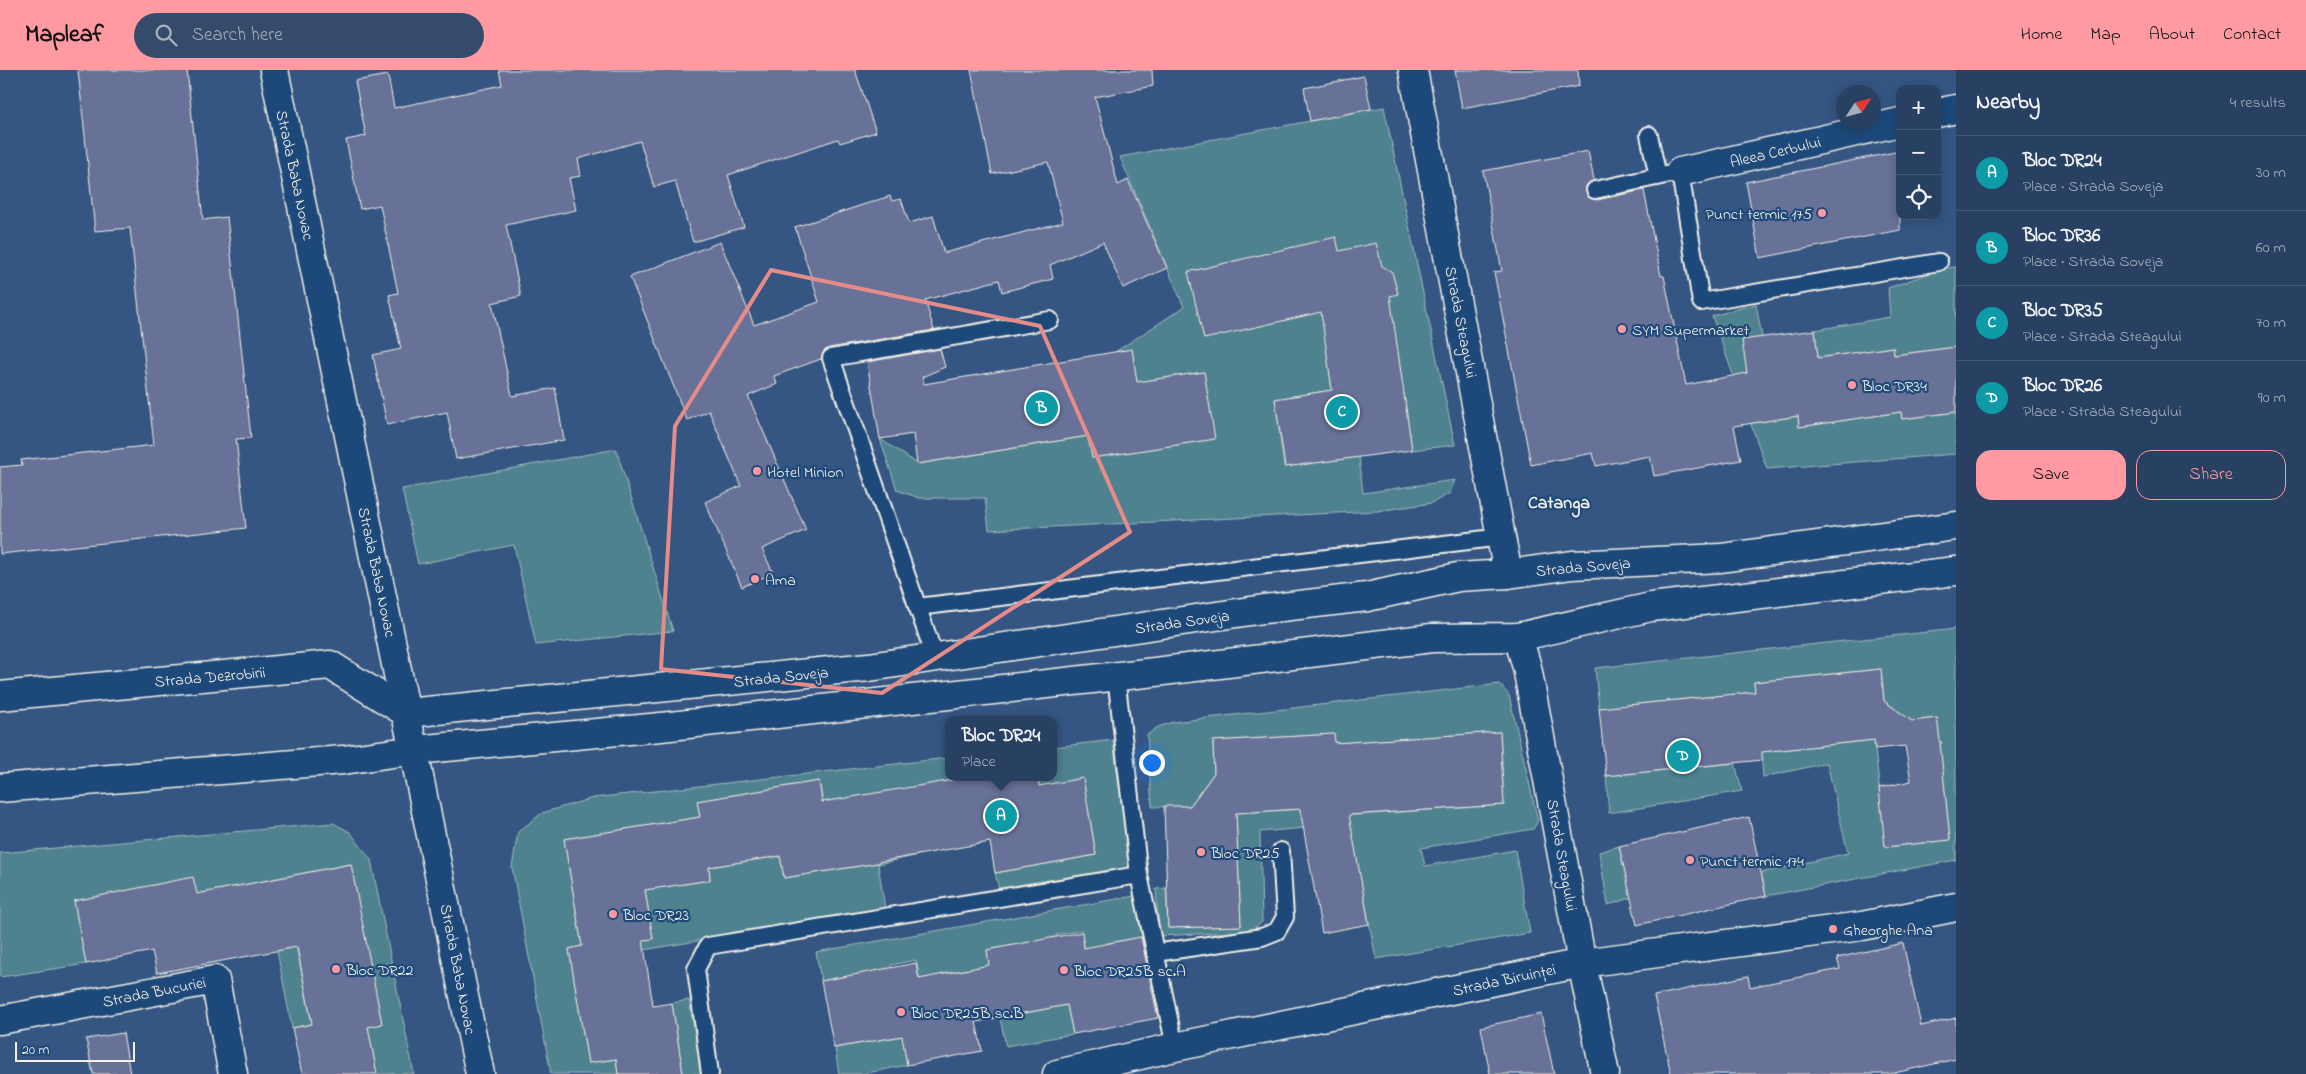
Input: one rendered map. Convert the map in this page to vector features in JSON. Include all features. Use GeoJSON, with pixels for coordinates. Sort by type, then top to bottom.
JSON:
{"type":"FeatureCollection","features":[{"type":"Feature","properties":{"kind":"main road","name":"Strada Baba Novac"},"geometry":{"type":"LineString","coordinates":[[274,70],[480,1074]]}},
{"type":"Feature","properties":{"kind":"main road","name":"Strada Steagului"},"geometry":{"type":"LineString","coordinates":[[1413,70],[1508,574]]}},
{"type":"Feature","properties":{"kind":"main road"},"geometry":{"type":"LineString","coordinates":[[1941,112],[1956,109]]}},
{"type":"Feature","properties":{"kind":"main road","name":"Aleea Cerbului"},"geometry":{"type":"LineString","coordinates":[[1669,175],[1896,123]]}},
{"type":"Feature","properties":{"kind":"main road","name":"Strada Soveja"},"geometry":{"type":"LineString","coordinates":[[407,713],[869,667],[1264,609],[1367,597],[1458,577],[1508,574],[1572,565],[1721,558],[1956,526]]}},
{"type":"Feature","properties":{"kind":"main road"},"geometry":{"type":"LineString","coordinates":[[0,788],[343,760],[414,750],[661,728],[1432,638],[1518,637],[1652,607],[1956,571]]}},
{"type":"Feature","properties":{"kind":"main road","name":"Strada Steagului"},"geometry":{"type":"LineString","coordinates":[[1518,637],[1527,667],[1582,963],[1605,1074]]}},
{"type":"Feature","properties":{"kind":"main road","name":"Strada Dezrobirii"},"geometry":{"type":"LineString","coordinates":[[0,696],[330,665],[407,713]]}},
{"type":"Feature","properties":{"kind":"main road","name":"Strada Biruinței"},"geometry":{"type":"LineString","coordinates":[[1057,1074],[1175,1047],[1582,963],[1862,926],[1956,907]]}},
{"type":"Feature","properties":{"kind":"main road","name":"Strada Bucuriei"},"geometry":{"type":"LineString","coordinates":[[0,1020],[215,980],[233,1074]]}},
{"type":"Feature","properties":{"kind":"lane"},"geometry":{"type":"LineString","coordinates":[[1649,135],[1669,175],[1701,302],[1940,262]]}},
{"type":"Feature","properties":{"kind":"lane"},"geometry":{"type":"LineString","coordinates":[[1596,190],[1669,175]]}},
{"type":"Feature","properties":{"kind":"lane"},"geometry":{"type":"LineString","coordinates":[[935,657],[831,358],[1050,320]]}},
{"type":"Feature","properties":{"kind":"lane"},"geometry":{"type":"LineString","coordinates":[[917,607],[1502,537]]}},
{"type":"Feature","properties":{"kind":"lane"},"geometry":{"type":"LineString","coordinates":[[1116,676],[1139,875],[1175,1047]]}},
{"type":"Feature","properties":{"kind":"lane"},"geometry":{"type":"LineString","coordinates":[[1155,953],[1262,937],[1277,931],[1285,918],[1281,851]]}},
{"type":"Feature","properties":{"kind":"lane"},"geometry":{"type":"LineString","coordinates":[[710,1074],[696,969],[708,946],[1139,875]]}},
{"type":"Feature","properties":{"kind":"highlighted area"},"geometry":{"type":"Polygon","coordinates":[[[771,270],[1040,326],[1130,532],[882,693],[661,669],[675,426],[771,270]]]}},
{"type":"Feature","properties":{"kind":"green space"},"geometry":{"type":"Polygon","coordinates":[[[1384,107],[1455,445],[1412,450],[1396,340],[1327,350],[1332,390],[1275,399],[1284,467],[1359,457],[1363,493],[1455,480],[1450,493],[1432,503],[1378,511],[989,530],[985,498],[919,498],[897,490],[880,439],[918,464],[1088,436],[1092,458],[1214,439],[1204,372],[1137,382],[1132,349],[1115,352],[1184,307],[1120,157],[1384,107]]]}},
{"type":"Feature","properties":{"kind":"green space"},"geometry":{"type":"Polygon","coordinates":[[[1956,267],[1956,347],[1894,355],[1893,347],[1818,358],[1815,330],[1890,317],[1888,288],[1944,268],[1956,267]]]}},
{"type":"Feature","properties":{"kind":"green space"},"geometry":{"type":"Polygon","coordinates":[[[1756,304],[1762,337],[1754,423],[1798,416],[1799,427],[1901,412],[1902,419],[1956,412],[1956,454],[1767,469],[1712,316],[1756,304]]]}},
{"type":"Feature","properties":{"kind":"green space"},"geometry":{"type":"Polygon","coordinates":[[[616,449],[673,631],[536,645],[514,545],[418,564],[402,489],[616,449]]]}},
{"type":"Feature","properties":{"kind":"green space"},"geometry":{"type":"Polygon","coordinates":[[[1956,629],[1956,860],[1766,896],[1761,873],[1848,853],[1827,763],[1763,777],[1761,752],[1874,740],[1886,847],[1950,840],[1937,718],[1912,721],[1884,701],[1881,669],[1754,682],[1755,692],[1599,708],[1595,668],[1956,629]]]}},
{"type":"Feature","properties":{"kind":"green space"},"geometry":{"type":"Polygon","coordinates":[[[1499,684],[1509,695],[1538,821],[1533,829],[1421,848],[1425,866],[1515,850],[1530,933],[1376,959],[1350,824],[1260,832],[1262,922],[1251,931],[1159,936],[1156,889],[1166,888],[1168,928],[1241,926],[1236,813],[1339,807],[1340,816],[1504,805],[1500,732],[1335,743],[1334,734],[1213,741],[1214,773],[1190,806],[1152,807],[1147,735],[1158,727],[1173,722],[1499,684]]]}},
{"type":"Feature","properties":{"kind":"green space"},"geometry":{"type":"Polygon","coordinates":[[[1113,740],[1130,867],[999,889],[995,873],[1096,855],[1083,779],[1039,786],[1038,781],[1057,781],[1057,747],[1113,740]]]}},
{"type":"Feature","properties":{"kind":"green space"},"geometry":{"type":"Polygon","coordinates":[[[945,758],[945,781],[950,781],[907,789],[919,855],[878,864],[885,909],[644,950],[643,940],[653,939],[645,890],[710,880],[709,867],[780,856],[784,878],[878,863],[867,795],[823,802],[819,781],[698,801],[700,817],[564,839],[582,946],[569,949],[588,1063],[616,1059],[618,1074],[551,1074],[512,867],[518,832],[542,813],[593,798],[945,758]]]}},
{"type":"Feature","properties":{"kind":"green space"},"geometry":{"type":"Polygon","coordinates":[[[1735,763],[1742,791],[1609,813],[1606,776],[1735,763]]]}},
{"type":"Feature","properties":{"kind":"green space"},"geometry":{"type":"Polygon","coordinates":[[[333,823],[350,832],[371,860],[414,1074],[377,1074],[368,1027],[382,1024],[350,864],[197,894],[193,878],[74,901],[86,964],[0,977],[0,853],[333,823]]]}},
{"type":"Feature","properties":{"kind":"green space"},"geometry":{"type":"Polygon","coordinates":[[[1619,846],[1631,898],[1608,905],[1599,852],[1619,846]]]}},
{"type":"Feature","properties":{"kind":"green space"},"geometry":{"type":"Polygon","coordinates":[[[1134,896],[1151,984],[1132,939],[1107,943],[1086,956],[1081,930],[1056,935],[1058,947],[1010,946],[987,950],[994,986],[966,969],[942,974],[921,986],[916,960],[891,965],[893,977],[847,986],[844,976],[821,981],[816,952],[1134,896]]]}},
{"type":"Feature","properties":{"kind":"green space"},"geometry":{"type":"Polygon","coordinates":[[[296,946],[312,1024],[292,1028],[277,951],[296,946]]]}},
{"type":"Feature","properties":{"kind":"green space"},"geometry":{"type":"Polygon","coordinates":[[[689,1000],[702,1074],[683,1074],[672,1003],[689,1000]]]}},
{"type":"Feature","properties":{"kind":"green space"},"geometry":{"type":"Polygon","coordinates":[[[1067,1005],[1073,1034],[1006,1046],[1000,1018],[1067,1005]]]}},
{"type":"Feature","properties":{"kind":"green space"},"geometry":{"type":"Polygon","coordinates":[[[902,1036],[907,1065],[862,1074],[839,1074],[835,1048],[902,1036]]]}},
{"type":"Feature","properties":{"kind":"building"},"geometry":{"type":"Polygon","coordinates":[[[78,70],[187,70],[203,220],[227,217],[251,438],[236,439],[246,528],[0,554],[0,467],[22,465],[21,460],[154,445],[130,228],[95,231],[78,70]]]}},
{"type":"Feature","properties":{"kind":"building"},"geometry":{"type":"Polygon","coordinates":[[[499,70],[855,70],[876,132],[840,143],[838,139],[728,175],[744,227],[693,242],[675,181],[654,187],[640,141],[578,159],[581,176],[569,178],[576,210],[506,225],[521,296],[492,303],[512,396],[555,388],[564,440],[456,459],[447,412],[387,425],[373,355],[401,349],[389,295],[398,293],[380,205],[360,209],[346,140],[366,136],[355,81],[388,75],[394,108],[502,85],[499,70]]]}},
{"type":"Feature","properties":{"kind":"building"},"geometry":{"type":"Polygon","coordinates":[[[971,70],[1152,70],[1153,86],[1095,97],[1118,185],[1128,180],[1167,268],[1123,288],[1103,242],[1050,265],[1053,279],[1002,292],[999,280],[925,300],[934,330],[829,348],[824,351],[821,359],[774,376],[777,384],[748,396],[806,530],[762,549],[773,573],[742,587],[705,502],[741,486],[709,411],[687,420],[630,277],[720,242],[754,325],[819,302],[795,227],[890,196],[892,201],[901,199],[909,223],[933,216],[944,253],[1063,222],[1048,162],[992,174],[971,70]]]}},
{"type":"Feature","properties":{"kind":"building"},"geometry":{"type":"Polygon","coordinates":[[[1455,70],[1578,70],[1579,86],[1462,108],[1455,70]]]}},
{"type":"Feature","properties":{"kind":"building"},"geometry":{"type":"Polygon","coordinates":[[[1364,76],[1371,109],[1310,121],[1304,88],[1364,76]]]}},
{"type":"Feature","properties":{"kind":"building"},"geometry":{"type":"Polygon","coordinates":[[[1588,151],[1594,180],[1586,186],[1588,197],[1597,200],[1644,190],[1686,385],[1747,373],[1742,340],[1815,330],[1818,358],[1893,347],[1894,355],[1956,347],[1956,412],[1902,419],[1901,412],[1799,427],[1798,416],[1734,426],[1741,460],[1654,476],[1650,456],[1596,466],[1593,453],[1531,465],[1494,272],[1502,271],[1483,171],[1588,151]]]}},
{"type":"Feature","properties":{"kind":"building","name":"Punct termic 175"},"geometry":{"type":"Polygon","coordinates":[[[1896,152],[1896,220],[1900,220],[1900,230],[1760,258],[1746,182],[1896,152]]]}},
{"type":"Feature","properties":{"kind":"building"},"geometry":{"type":"Polygon","coordinates":[[[1336,237],[1339,251],[1376,243],[1382,266],[1392,272],[1398,294],[1390,296],[1412,450],[1285,467],[1275,399],[1332,390],[1321,312],[1204,339],[1188,272],[1336,237]]]}},
{"type":"Feature","properties":{"kind":"building"},"geometry":{"type":"Polygon","coordinates":[[[940,349],[945,367],[922,377],[924,384],[1132,349],[1137,382],[1204,372],[1215,439],[1092,458],[1088,436],[917,464],[913,434],[880,439],[867,362],[940,349]]]}},
{"type":"Feature","properties":{"kind":"building"},"geometry":{"type":"Polygon","coordinates":[[[1881,669],[1884,701],[1912,721],[1937,718],[1940,741],[1942,743],[1940,743],[1950,840],[1885,847],[1879,788],[1911,781],[1905,746],[1875,749],[1874,740],[1762,752],[1762,760],[1606,776],[1599,708],[1755,692],[1754,682],[1881,669]]]}},
{"type":"Feature","properties":{"kind":"building","name":"Bloc DR25"},"geometry":{"type":"Polygon","coordinates":[[[1500,732],[1504,805],[1349,815],[1369,924],[1322,933],[1300,809],[1236,813],[1241,926],[1168,928],[1164,806],[1190,806],[1214,773],[1213,741],[1334,734],[1335,743],[1500,732]]]}},
{"type":"Feature","properties":{"kind":"building","name":"Bloc DR23"},"geometry":{"type":"Polygon","coordinates":[[[1083,778],[1096,855],[995,873],[990,842],[784,878],[780,856],[709,867],[710,880],[645,890],[653,939],[643,940],[653,1006],[672,1003],[683,1074],[618,1074],[616,1059],[588,1063],[569,949],[582,946],[564,839],[700,817],[697,801],[819,781],[822,802],[947,781],[1038,781],[1039,786],[1083,778]]]}},
{"type":"Feature","properties":{"kind":"building","name":"Punct termic 174"},"geometry":{"type":"Polygon","coordinates":[[[1749,817],[1766,896],[1637,925],[1619,846],[1749,817]]]}},
{"type":"Feature","properties":{"kind":"building","name":"Bloc DR22"},"geometry":{"type":"Polygon","coordinates":[[[351,864],[382,1024],[368,1027],[377,1074],[302,1074],[292,1028],[312,1024],[297,947],[157,973],[152,951],[86,964],[74,901],[193,877],[197,894],[351,864]]]}},
{"type":"Feature","properties":{"kind":"building"},"geometry":{"type":"Polygon","coordinates":[[[1082,932],[1084,948],[1141,937],[1158,1018],[1073,1034],[1067,1005],[976,1022],[982,1051],[907,1065],[902,1036],[834,1048],[821,981],[916,963],[919,979],[989,965],[987,950],[1082,932]]]}},
{"type":"Feature","properties":{"kind":"building"},"geometry":{"type":"Polygon","coordinates":[[[1903,943],[1921,1026],[1956,1018],[1956,1059],[1890,1074],[1671,1074],[1654,996],[1748,976],[1750,987],[1840,969],[1837,958],[1903,943]]]}},
{"type":"Feature","properties":{"kind":"building"},"geometry":{"type":"Polygon","coordinates":[[[1541,1014],[1554,1074],[1490,1074],[1481,1027],[1541,1014]]]}},
{"type":"Feature","properties":{"kind":"building"},"geometry":{"type":"Polygon","coordinates":[[[123,1033],[130,1074],[93,1074],[86,1039],[123,1033]]]}},
{"type":"Feature","properties":{"kind":"place","name":"Punct termic 175"},"geometry":{"type":"Point","coordinates":[1822,213]}},
{"type":"Feature","properties":{"kind":"place","name":"SYM Supermarket"},"geometry":{"type":"Point","coordinates":[1622,329]}},
{"type":"Feature","properties":{"kind":"place","name":"Bloc DR34"},"geometry":{"type":"Point","coordinates":[1852,385]}},
{"type":"Feature","properties":{"kind":"place","name":"Bloc DR36"},"geometry":{"type":"Point","coordinates":[1042,408]}},
{"type":"Feature","properties":{"kind":"place","name":"Bloc DR35"},"geometry":{"type":"Point","coordinates":[1342,412]}},
{"type":"Feature","properties":{"kind":"place","name":"Hotel Minion"},"geometry":{"type":"Point","coordinates":[757,471]}},
{"type":"Feature","properties":{"kind":"place","name":"Ama"},"geometry":{"type":"Point","coordinates":[755,579]}},
{"type":"Feature","properties":{"kind":"place","name":"Bloc DR26"},"geometry":{"type":"Point","coordinates":[1683,756]}},
{"type":"Feature","properties":{"kind":"place","name":"Bloc DR24"},"geometry":{"type":"Point","coordinates":[1001,816]}},
{"type":"Feature","properties":{"kind":"place","name":"Bloc DR25"},"geometry":{"type":"Point","coordinates":[1201,852]}},
{"type":"Feature","properties":{"kind":"place","name":"Punct termic 174"},"geometry":{"type":"Point","coordinates":[1690,860]}},
{"type":"Feature","properties":{"kind":"place","name":"Bloc DR23"},"geometry":{"type":"Point","coordinates":[613,914]}},
{"type":"Feature","properties":{"kind":"place","name":"Gheorghe Ana"},"geometry":{"type":"Point","coordinates":[1833,929]}},
{"type":"Feature","properties":{"kind":"place","name":"Bloc DR22"},"geometry":{"type":"Point","coordinates":[336,969]}},
{"type":"Feature","properties":{"kind":"place","name":"Bloc DR25B sc.A"},"geometry":{"type":"Point","coordinates":[1064,970]}},
{"type":"Feature","properties":{"kind":"place","name":"Bloc DR25B sc.B"},"geometry":{"type":"Point","coordinates":[901,1012]}},
{"type":"Feature","properties":{"kind":"district","name":"Catanga"},"geometry":{"type":"Point","coordinates":[1559,502]}}]}
